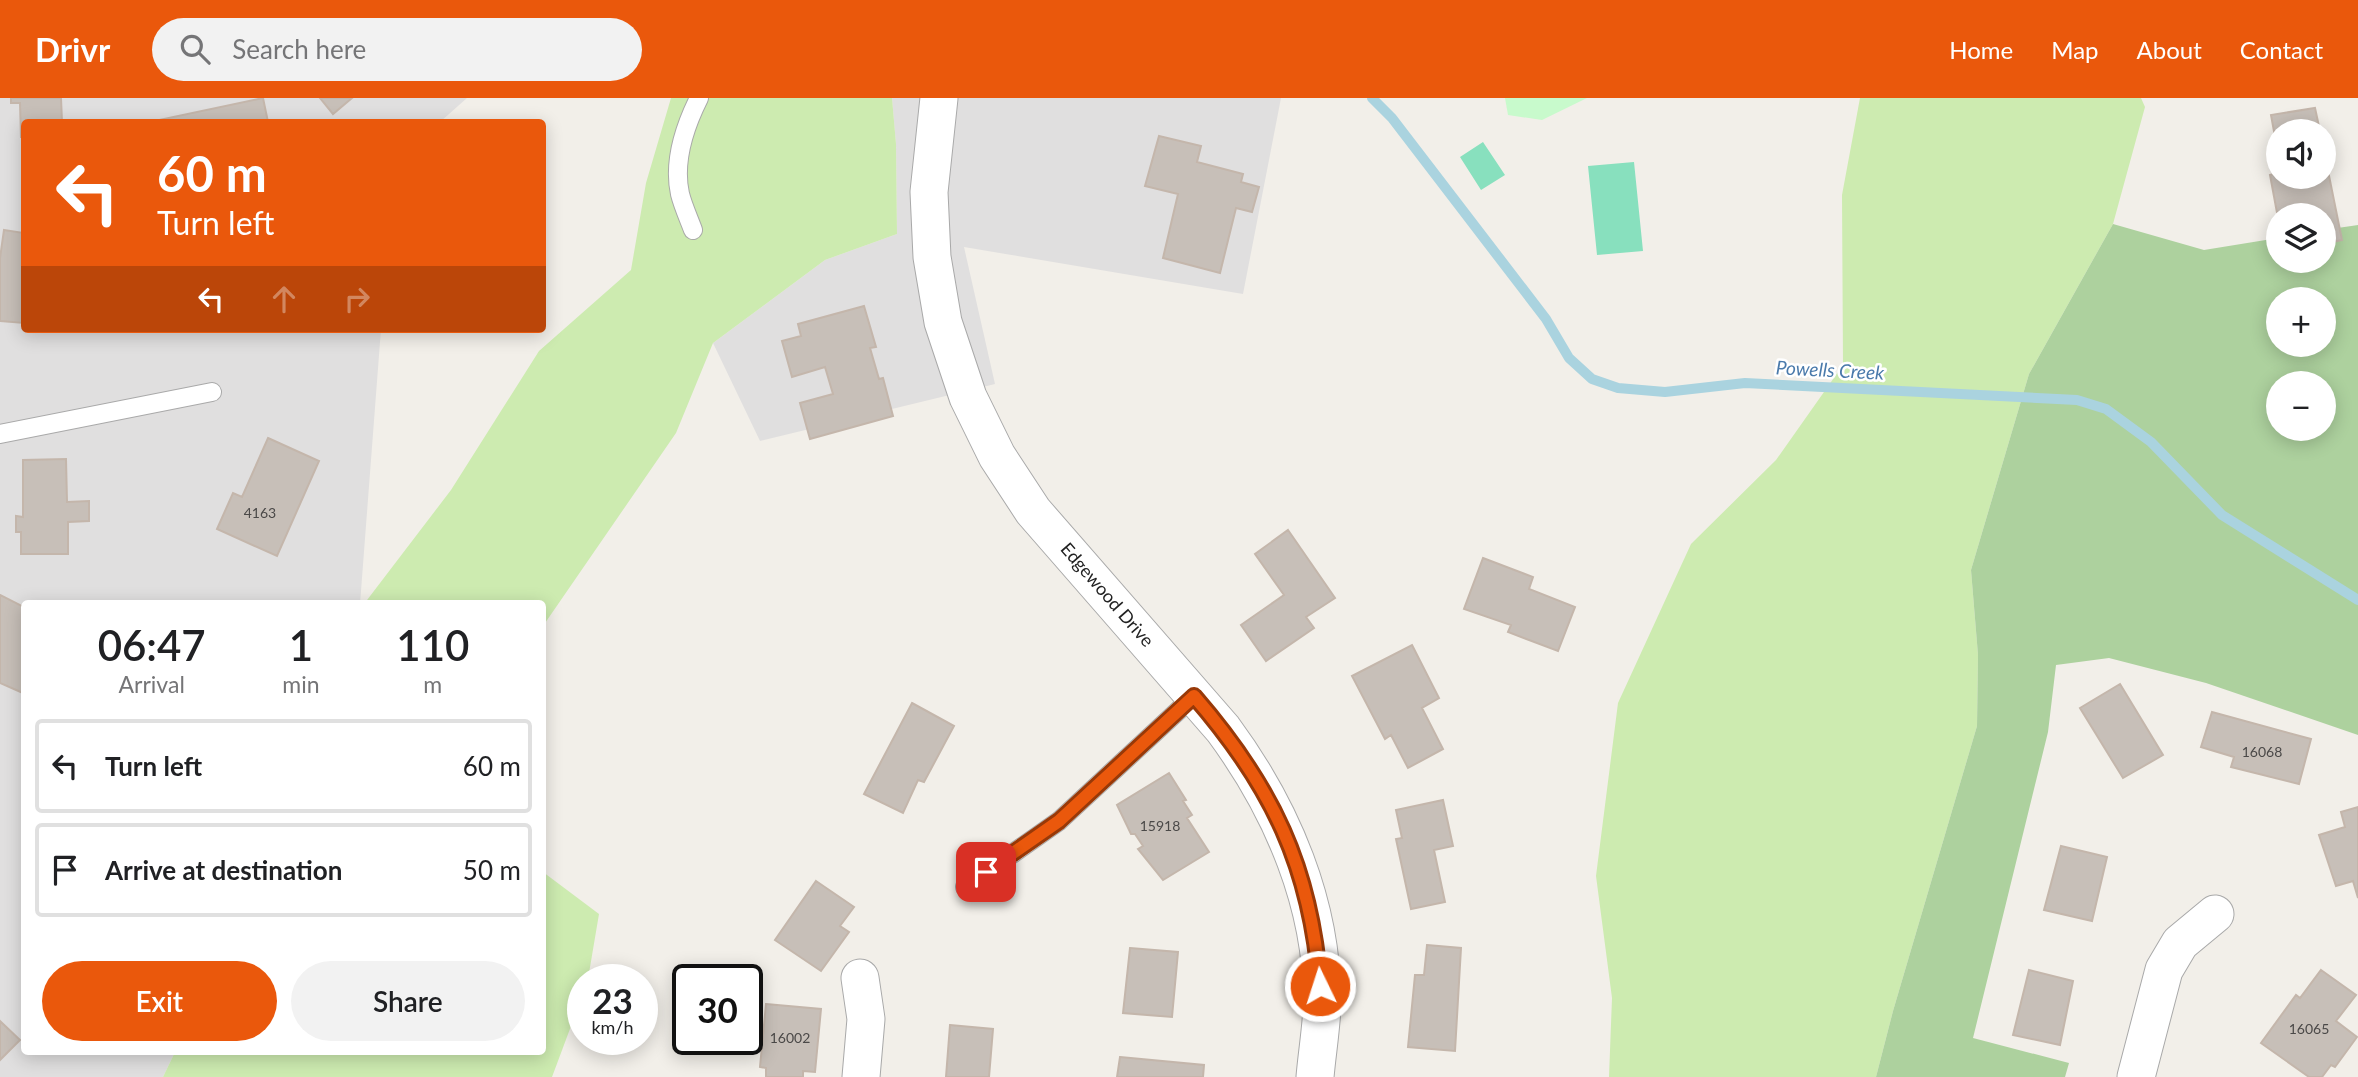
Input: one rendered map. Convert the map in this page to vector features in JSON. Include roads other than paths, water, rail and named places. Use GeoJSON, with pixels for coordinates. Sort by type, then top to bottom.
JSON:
{"type":"FeatureCollection","features":[{"type":"Feature","properties":{"kind":"street","name":"Edgewood Drive"},"geometry":{"type":"LineString","coordinates":[[939,98],[929,192],[932,257],[943,323],[968,397],[997,456],[1033,511],[1194,696],[1244,758],[1275,809],[1298,865],[1317,947],[1322,1007],[1315,1077]]}},
{"type":"Feature","properties":{"kind":"street"},"geometry":{"type":"LineString","coordinates":[[2136,1077],[2164,970],[2180,943],[2215,914]]}},
{"type":"Feature","properties":{"kind":"street"},"geometry":{"type":"LineString","coordinates":[[860,978],[866,1019],[861,1077]]}},
{"type":"Feature","properties":{"kind":"lane"},"geometry":{"type":"LineString","coordinates":[[693,230],[680,194],[677,165],[690,116],[699,98]]}},
{"type":"Feature","properties":{"kind":"lane"},"geometry":{"type":"LineString","coordinates":[[0,434],[212,392]]}},
{"type":"Feature","properties":{"kind":"lane"},"geometry":{"type":"LineString","coordinates":[[965,887],[1059,821],[1194,696]]}},
{"type":"Feature","properties":{"kind":"waterway","name":"Powells Creek"},"geometry":{"type":"LineString","coordinates":[[1372,98],[1392,118],[1546,319],[1569,358],[1592,379],[1618,388],[1665,392],[1745,383],[2077,400],[2106,409],[2151,442],[2222,515],[2358,600]]}}]}
